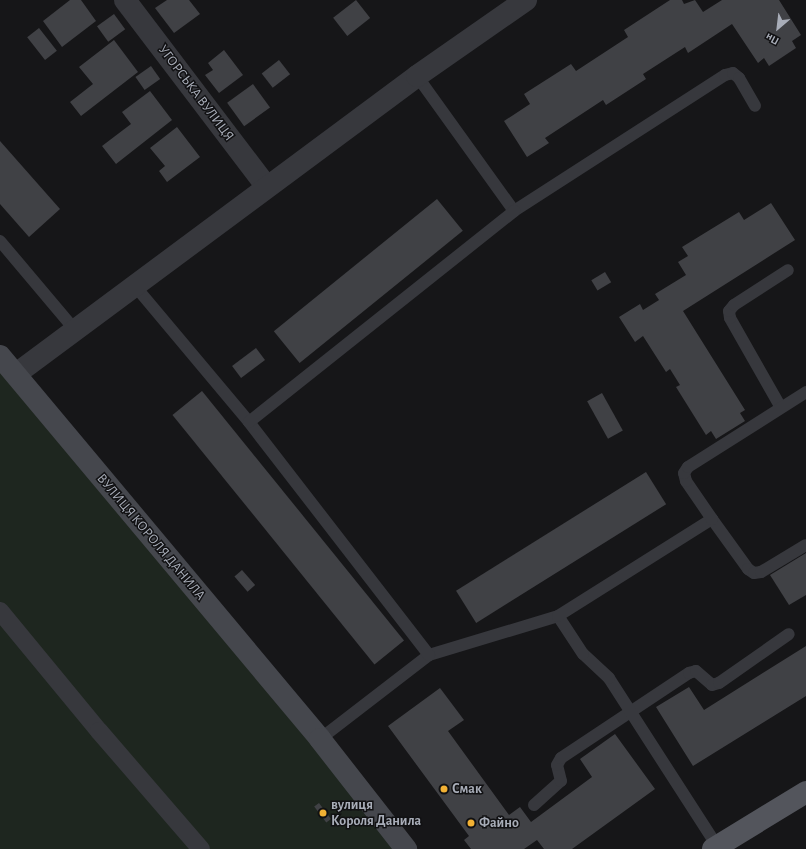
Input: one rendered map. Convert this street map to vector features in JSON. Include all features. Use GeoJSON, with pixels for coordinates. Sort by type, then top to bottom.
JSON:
{"type":"FeatureCollection","features":[{"type":"Feature","properties":{"kind":"main road","name":"ВУЛИЦЯ КОРОЛЯ ДАНИЛА"},"geometry":{"type":"LineString","coordinates":[[0,356],[320,739],[406,849]]}},
{"type":"Feature","properties":{"kind":"main road"},"geometry":{"type":"LineString","coordinates":[[716,848],[806,792]]}},
{"type":"Feature","properties":{"kind":"street","name":"УГОРСЬКА ВУЛИЦЯ"},"geometry":{"type":"LineString","coordinates":[[125,0],[266,186]]}},
{"type":"Feature","properties":{"kind":"street"},"geometry":{"type":"LineString","coordinates":[[16,374],[266,186],[417,76],[526,0]]}},
{"type":"Feature","properties":{"kind":"street"},"geometry":{"type":"LineString","coordinates":[[0,611],[201,849]]}},
{"type":"Feature","properties":{"kind":"lane"},"geometry":{"type":"LineString","coordinates":[[249,422],[514,211],[725,75],[733,74],[739,78],[755,106]]}},
{"type":"Feature","properties":{"kind":"lane"},"geometry":{"type":"LineString","coordinates":[[417,76],[514,211]]}},
{"type":"Feature","properties":{"kind":"lane"},"geometry":{"type":"LineString","coordinates":[[0,241],[74,329]]}},
{"type":"Feature","properties":{"kind":"lane"},"geometry":{"type":"LineString","coordinates":[[780,406],[730,318],[729,311],[734,305],[788,270]]}},
{"type":"Feature","properties":{"kind":"lane"},"geometry":{"type":"LineString","coordinates":[[135,286],[249,422],[430,655]]}},
{"type":"Feature","properties":{"kind":"lane"},"geometry":{"type":"LineString","coordinates":[[806,392],[780,406],[688,467],[684,473],[686,481],[712,519],[748,569],[754,573],[761,572],[806,545]]}},
{"type":"Feature","properties":{"kind":"lane"},"geometry":{"type":"LineString","coordinates":[[320,739],[430,655],[558,616],[712,519]]}},
{"type":"Feature","properties":{"kind":"lane"},"geometry":{"type":"LineString","coordinates":[[558,616],[583,654],[609,678],[632,711],[716,848]]}},
{"type":"Feature","properties":{"kind":"lane"},"geometry":{"type":"LineString","coordinates":[[534,805],[561,780],[557,764],[561,758],[688,673],[696,671],[712,685],[719,683],[790,634]]}},
{"type":"Feature","properties":{"kind":"shaded area"},"geometry":{"type":"Polygon","coordinates":[[[0,356],[406,849],[0,849],[0,356]]]}},
{"type":"Feature","properties":{"kind":"building"},"geometry":{"type":"Polygon","coordinates":[[[70,0],[81,0],[96,21],[62,47],[43,21],[70,0]]]}},
{"type":"Feature","properties":{"kind":"building"},"geometry":{"type":"Polygon","coordinates":[[[167,0],[189,0],[200,14],[174,33],[155,8],[167,0]]]}},
{"type":"Feature","properties":{"kind":"building"},"geometry":{"type":"Polygon","coordinates":[[[356,0],[370,18],[347,36],[333,18],[356,0]]]}},
{"type":"Feature","properties":{"kind":"building"},"geometry":{"type":"Polygon","coordinates":[[[670,0],[682,0],[684,4],[695,0],[703,12],[722,0],[779,0],[801,35],[792,41],[796,48],[769,66],[764,58],[758,63],[732,24],[688,53],[685,47],[643,74],[646,79],[606,105],[603,100],[545,138],[549,143],[527,157],[504,121],[530,104],[524,94],[571,64],[576,71],[628,37],[624,30],[670,0]]]}},
{"type":"Feature","properties":{"kind":"building"},"geometry":{"type":"Polygon","coordinates":[[[114,14],[125,29],[108,42],[97,26],[114,14]]]}},
{"type":"Feature","properties":{"kind":"building"},"geometry":{"type":"Polygon","coordinates":[[[39,28],[57,51],[45,60],[27,37],[39,28]]]}},
{"type":"Feature","properties":{"kind":"building"},"geometry":{"type":"Polygon","coordinates":[[[114,40],[138,72],[81,116],[70,102],[93,84],[79,67],[114,40]]]}},
{"type":"Feature","properties":{"kind":"building"},"geometry":{"type":"Polygon","coordinates":[[[224,50],[243,75],[219,93],[205,75],[213,70],[208,63],[224,50]]]}},
{"type":"Feature","properties":{"kind":"building"},"geometry":{"type":"Polygon","coordinates":[[[279,60],[290,74],[273,88],[262,74],[279,60]]]}},
{"type":"Feature","properties":{"kind":"building"},"geometry":{"type":"Polygon","coordinates":[[[151,66],[160,79],[145,90],[135,77],[151,66]]]}},
{"type":"Feature","properties":{"kind":"building"},"geometry":{"type":"Polygon","coordinates":[[[253,84],[270,107],[244,126],[227,103],[253,84]]]}},
{"type":"Feature","properties":{"kind":"building"},"geometry":{"type":"Polygon","coordinates":[[[150,91],[172,120],[116,164],[102,146],[131,124],[122,112],[150,91]]]}},
{"type":"Feature","properties":{"kind":"building"},"geometry":{"type":"Polygon","coordinates":[[[177,127],[200,157],[167,182],[159,171],[165,166],[150,148],[177,127]]]}},
{"type":"Feature","properties":{"kind":"building"},"geometry":{"type":"Polygon","coordinates":[[[0,141],[60,209],[29,237],[0,204],[0,141]]]}},
{"type":"Feature","properties":{"kind":"building"},"geometry":{"type":"Polygon","coordinates":[[[437,199],[463,231],[300,363],[274,331],[437,199]]]}},
{"type":"Feature","properties":{"kind":"building"},"geometry":{"type":"Polygon","coordinates":[[[771,203],[795,240],[683,311],[745,410],[740,413],[745,421],[716,439],[711,431],[706,435],[676,387],[680,385],[670,369],[666,372],[643,336],[635,342],[619,317],[640,304],[643,310],[659,300],[655,294],[686,275],[678,262],[688,256],[682,247],[739,212],[744,220],[771,203]]]}},
{"type":"Feature","properties":{"kind":"building"},"geometry":{"type":"Polygon","coordinates":[[[605,272],[611,282],[597,291],[591,280],[605,272]]]}},
{"type":"Feature","properties":{"kind":"building"},"geometry":{"type":"Polygon","coordinates":[[[256,348],[265,360],[241,378],[232,366],[256,348]]]}},
{"type":"Feature","properties":{"kind":"building"},"geometry":{"type":"Polygon","coordinates":[[[202,391],[404,640],[374,664],[172,415],[202,391]]]}},
{"type":"Feature","properties":{"kind":"building"},"geometry":{"type":"Polygon","coordinates":[[[602,393],[623,431],[608,439],[587,401],[602,393]]]}},
{"type":"Feature","properties":{"kind":"building"},"geometry":{"type":"Polygon","coordinates":[[[646,472],[666,504],[476,623],[456,591],[646,472]]]}},
{"type":"Feature","properties":{"kind":"building"},"geometry":{"type":"Polygon","coordinates":[[[806,553],[806,595],[789,605],[770,575],[806,553]]]}},
{"type":"Feature","properties":{"kind":"building"},"geometry":{"type":"Polygon","coordinates":[[[242,570],[255,585],[248,592],[234,577],[242,570]]]}},
{"type":"Feature","properties":{"kind":"building"},"geometry":{"type":"Polygon","coordinates":[[[806,646],[806,696],[693,766],[656,707],[689,687],[704,710],[806,646]]]}},
{"type":"Feature","properties":{"kind":"building"},"geometry":{"type":"Polygon","coordinates":[[[440,688],[464,720],[448,731],[509,815],[520,807],[531,822],[592,777],[580,759],[615,734],[655,789],[572,849],[544,849],[537,840],[524,849],[471,849],[464,840],[469,836],[388,726],[440,688]]]}},
{"type":"Feature","properties":{"kind":"building","name":"вулиця Короля Данила"},"geometry":{"type":"Polygon","coordinates":[[[319,803],[331,819],[326,823],[314,807],[319,803]]]}},
{"type":"Feature","properties":{"kind":"place","name":"Смак"},"geometry":{"type":"Point","coordinates":[444,789]}},
{"type":"Feature","properties":{"kind":"place","name":"вулиця Короля Данила"},"geometry":{"type":"Point","coordinates":[323,813]}},
{"type":"Feature","properties":{"kind":"place","name":"Файно"},"geometry":{"type":"Point","coordinates":[471,823]}}]}
